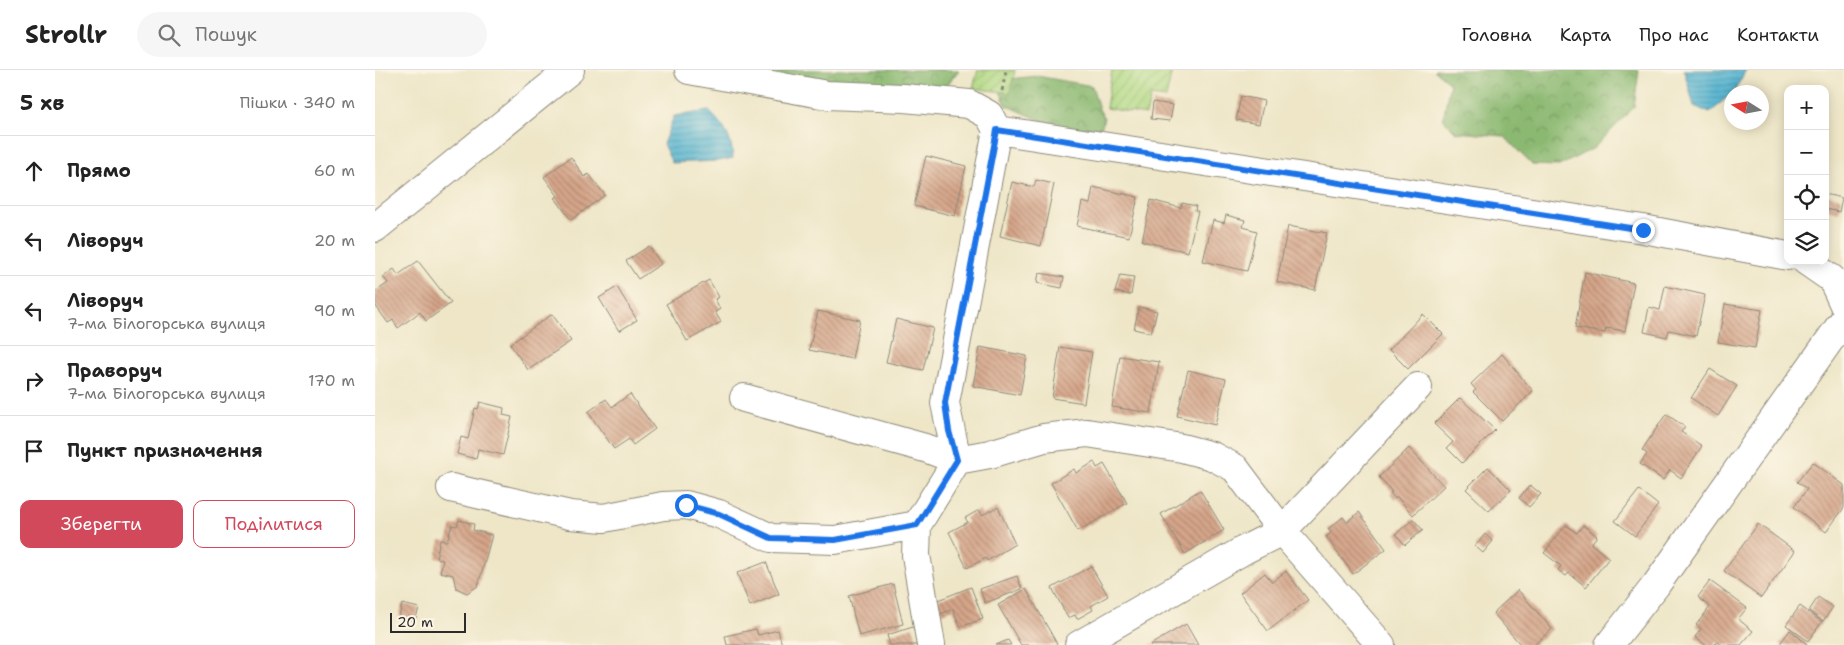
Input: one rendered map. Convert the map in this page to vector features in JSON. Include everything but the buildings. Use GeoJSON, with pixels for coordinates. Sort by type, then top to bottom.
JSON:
{"type":"FeatureCollection","features":[{"type":"Feature","properties":{"kind":"street"},"geometry":{"type":"LineString","coordinates":[[375,228],[570,70]]}},
{"type":"Feature","properties":{"kind":"street"},"geometry":{"type":"LineString","coordinates":[[689,70],[827,95],[904,98],[969,104],[989,115],[997,130],[945,403],[949,431],[957,460],[917,525],[916,555],[931,645]]}},
{"type":"Feature","properties":{"kind":"street"},"geometry":{"type":"LineString","coordinates":[[997,130],[1643,230],[1784,255]]}},
{"type":"Feature","properties":{"kind":"street"},"geometry":{"type":"LineString","coordinates":[[1812,265],[1832,279],[1844,306]]}},
{"type":"Feature","properties":{"kind":"street"},"geometry":{"type":"LineString","coordinates":[[1609,645],[1656,585],[1844,320]]}},
{"type":"Feature","properties":{"kind":"street"},"geometry":{"type":"LineString","coordinates":[[1079,645],[1244,550],[1282,532],[1418,387]]}},
{"type":"Feature","properties":{"kind":"street"},"geometry":{"type":"LineString","coordinates":[[744,398],[925,448],[957,460],[991,454],[1044,438],[1087,433],[1182,448],[1212,456],[1235,468],[1282,532],[1381,645]]}},
{"type":"Feature","properties":{"kind":"street"},"geometry":{"type":"LineString","coordinates":[[451,488],[570,515],[604,518],[663,506],[686,505],[719,514],[771,538],[835,540],[917,525]]}},
{"type":"Feature","properties":{"kind":"green space"},"geometry":{"type":"Polygon","coordinates":[[[754,70],[959,70],[947,85],[928,94],[826,85],[754,70]]]}},
{"type":"Feature","properties":{"kind":"green space"},"geometry":{"type":"Polygon","coordinates":[[[978,70],[1015,70],[1010,93],[973,88],[978,70]]]}},
{"type":"Feature","properties":{"kind":"green space"},"geometry":{"type":"Polygon","coordinates":[[[1112,70],[1172,70],[1166,98],[1151,96],[1146,115],[1106,108],[1112,70]]]}},
{"type":"Feature","properties":{"kind":"green space"},"geometry":{"type":"Polygon","coordinates":[[[1434,70],[1639,70],[1634,107],[1594,148],[1559,166],[1532,165],[1504,136],[1456,132],[1443,119],[1450,83],[1434,70]]]}},
{"type":"Feature","properties":{"kind":"green space"},"geometry":{"type":"Polygon","coordinates":[[[1037,76],[1092,86],[1099,109],[1104,118],[1101,128],[1060,129],[1006,105],[999,89],[1009,79],[1037,76]]]}},
{"type":"Feature","properties":{"kind":"water"},"geometry":{"type":"Polygon","coordinates":[[[1684,70],[1746,70],[1738,85],[1724,85],[1724,100],[1710,113],[1694,106],[1684,70]]]}},
{"type":"Feature","properties":{"kind":"water"},"geometry":{"type":"Polygon","coordinates":[[[709,111],[726,132],[731,144],[733,158],[719,161],[672,163],[663,144],[674,116],[709,111]]]}},
{"type":"Feature","properties":{"kind":"route"},"geometry":{"type":"LineString","coordinates":[[686,505],[719,514],[771,538],[835,540],[917,525],[957,460],[949,431],[945,403],[997,130],[1643,230]]}}]}
